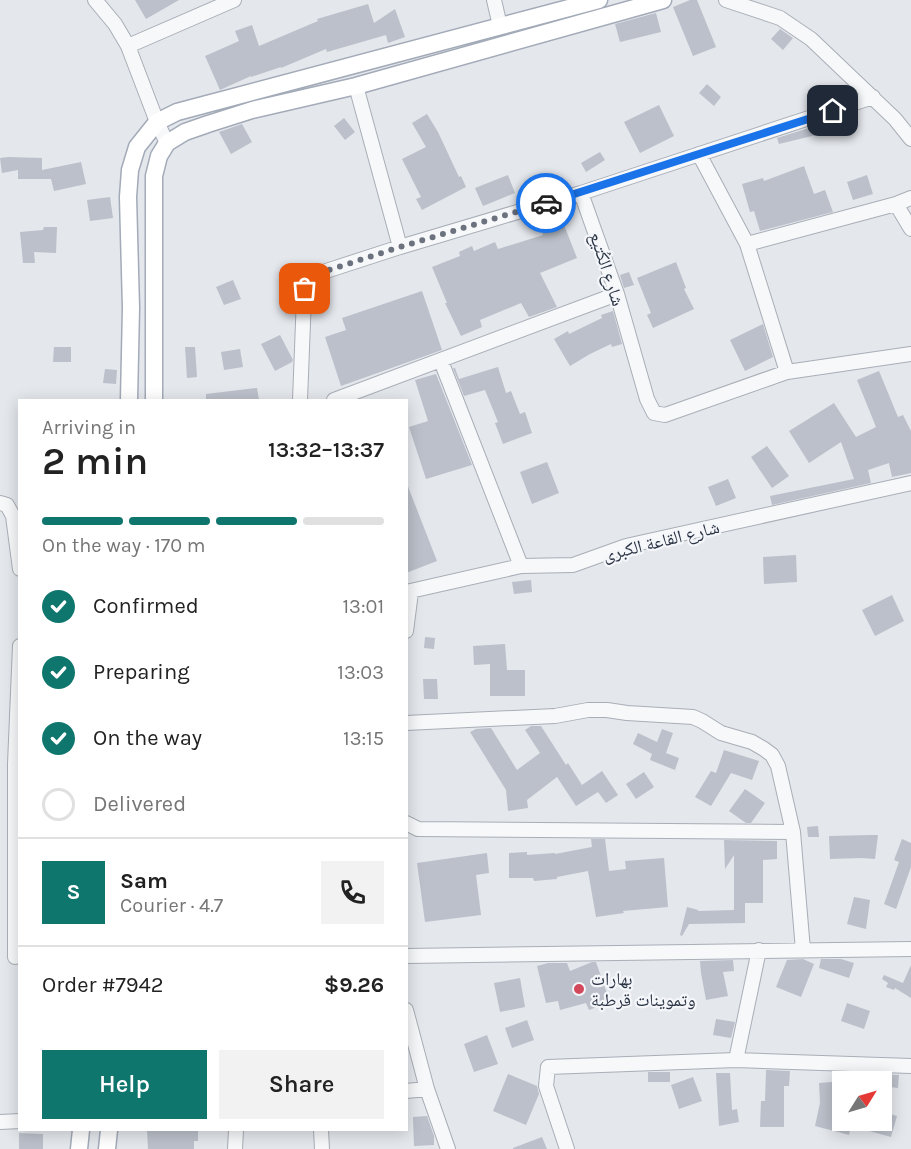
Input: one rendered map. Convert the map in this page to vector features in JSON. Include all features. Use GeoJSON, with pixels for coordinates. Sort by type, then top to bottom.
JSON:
{"type":"FeatureCollection","features":[{"type":"Feature","properties":{"kind":"main road"},"geometry":{"type":"LineString","coordinates":[[129,399],[131,308],[128,196],[130,170],[137,147],[157,122],[177,112],[599,0]]}},
{"type":"Feature","properties":{"kind":"main road"},"geometry":{"type":"LineString","coordinates":[[154,399],[154,176],[159,156],[167,142],[185,132],[252,110],[356,86],[663,0]]}},
{"type":"Feature","properties":{"kind":"main road"},"geometry":{"type":"LineString","coordinates":[[79,1149],[81,1131]]}},
{"type":"Feature","properties":{"kind":"main road"},"geometry":{"type":"LineString","coordinates":[[107,1149],[109,1131]]}},
{"type":"Feature","properties":{"kind":"street"},"geometry":{"type":"LineString","coordinates":[[94,0],[115,24],[128,46],[167,142]]}},
{"type":"Feature","properties":{"kind":"street"},"geometry":{"type":"LineString","coordinates":[[128,46],[234,0]]}},
{"type":"Feature","properties":{"kind":"street"},"geometry":{"type":"LineString","coordinates":[[494,0],[500,26]]}},
{"type":"Feature","properties":{"kind":"street"},"geometry":{"type":"LineString","coordinates":[[726,0],[780,18],[811,39],[873,97],[911,139]]}},
{"type":"Feature","properties":{"kind":"street"},"geometry":{"type":"LineString","coordinates":[[356,86],[400,247]]}},
{"type":"Feature","properties":{"kind":"street"},"geometry":{"type":"LineString","coordinates":[[300,399],[304,297],[308,282],[314,276],[873,97]]}},
{"type":"Feature","properties":{"kind":"street"},"geometry":{"type":"LineString","coordinates":[[699,154],[747,244],[787,372]]}},
{"type":"Feature","properties":{"kind":"street","name":"شارع الكُتيع"},"geometry":{"type":"LineString","coordinates":[[581,192],[616,294],[647,399],[654,413],[665,415],[787,372],[911,354]]}},
{"type":"Feature","properties":{"kind":"street"},"geometry":{"type":"LineString","coordinates":[[747,244],[911,198]]}},
{"type":"Feature","properties":{"kind":"street"},"geometry":{"type":"LineString","coordinates":[[896,204],[911,229]]}},
{"type":"Feature","properties":{"kind":"street"},"geometry":{"type":"LineString","coordinates":[[337,399],[616,294]]}},
{"type":"Feature","properties":{"kind":"street"},"geometry":{"type":"LineString","coordinates":[[441,361],[521,566]]}},
{"type":"Feature","properties":{"kind":"street","name":"شارع القاعة الكبرى"},"geometry":{"type":"LineString","coordinates":[[409,592],[521,566],[573,565],[626,546],[911,483]]}},
{"type":"Feature","properties":{"kind":"street"},"geometry":{"type":"LineString","coordinates":[[0,503],[7,505],[13,516],[18,554]]}},
{"type":"Feature","properties":{"kind":"street"},"geometry":{"type":"LineString","coordinates":[[0,957],[17,957],[15,764],[18,693]]}},
{"type":"Feature","properties":{"kind":"street"},"geometry":{"type":"LineString","coordinates":[[408,723],[555,716],[588,710],[607,710],[693,717],[721,733],[752,742],[772,755],[778,766],[793,832],[803,950]]}},
{"type":"Feature","properties":{"kind":"street"},"geometry":{"type":"LineString","coordinates":[[408,824],[418,829],[793,832]]}},
{"type":"Feature","properties":{"kind":"street"},"geometry":{"type":"LineString","coordinates":[[408,956],[911,949]]}},
{"type":"Feature","properties":{"kind":"street"},"geometry":{"type":"LineString","coordinates":[[736,1060],[759,950]]}},
{"type":"Feature","properties":{"kind":"street"},"geometry":{"type":"LineString","coordinates":[[408,1018],[427,1089],[448,1149]]}},
{"type":"Feature","properties":{"kind":"street"},"geometry":{"type":"LineString","coordinates":[[567,1149],[546,1086],[548,1067],[736,1060],[911,1066]]}},
{"type":"Feature","properties":{"kind":"street"},"geometry":{"type":"LineString","coordinates":[[408,1091],[427,1089]]}},
{"type":"Feature","properties":{"kind":"street"},"geometry":{"type":"LineString","coordinates":[[0,1122],[18,1121]]}},
{"type":"Feature","properties":{"kind":"street"},"geometry":{"type":"LineString","coordinates":[[235,1149],[236,1131]]}},
{"type":"Feature","properties":{"kind":"street"},"geometry":{"type":"LineString","coordinates":[[321,1131],[322,1149]]}},
{"type":"Feature","properties":{"kind":"building"},"geometry":{"type":"Polygon","coordinates":[[[135,0],[179,0],[146,19],[135,0]]]}},
{"type":"Feature","properties":{"kind":"building"},"geometry":{"type":"Polygon","coordinates":[[[690,0],[697,0],[716,47],[693,56],[673,7],[690,0]]]}},
{"type":"Feature","properties":{"kind":"building"},"geometry":{"type":"Polygon","coordinates":[[[368,4],[374,23],[395,9],[405,37],[388,43],[386,35],[327,52],[326,49],[281,68],[251,76],[220,90],[205,56],[239,41],[235,31],[252,25],[259,46],[318,21],[317,19],[368,4]]]}},
{"type":"Feature","properties":{"kind":"building"},"geometry":{"type":"Polygon","coordinates":[[[656,13],[661,32],[620,42],[615,24],[656,13]]]}},
{"type":"Feature","properties":{"kind":"building"},"geometry":{"type":"Polygon","coordinates":[[[780,29],[793,38],[783,50],[771,39],[780,29]]]}},
{"type":"Feature","properties":{"kind":"building"},"geometry":{"type":"Polygon","coordinates":[[[707,84],[721,97],[714,106],[699,93],[707,84]]]}},
{"type":"Feature","properties":{"kind":"building"},"geometry":{"type":"Polygon","coordinates":[[[659,105],[674,136],[640,153],[624,122],[659,105]]]}},
{"type":"Feature","properties":{"kind":"building"},"geometry":{"type":"Polygon","coordinates":[[[427,114],[466,187],[422,210],[416,199],[421,197],[402,159],[426,147],[412,123],[427,114]]]}},
{"type":"Feature","properties":{"kind":"building"},"geometry":{"type":"Polygon","coordinates":[[[344,118],[355,132],[345,140],[334,126],[344,118]]]}},
{"type":"Feature","properties":{"kind":"building"},"geometry":{"type":"Polygon","coordinates":[[[242,124],[252,142],[231,154],[219,132],[242,124]]]}},
{"type":"Feature","properties":{"kind":"building"},"geometry":{"type":"Polygon","coordinates":[[[818,125],[820,134],[779,144],[777,138],[818,125]]]}},
{"type":"Feature","properties":{"kind":"building"},"geometry":{"type":"Polygon","coordinates":[[[600,152],[605,160],[586,172],[581,163],[600,152]]]}},
{"type":"Feature","properties":{"kind":"building"},"geometry":{"type":"Polygon","coordinates":[[[0,158],[42,158],[42,170],[81,162],[86,184],[54,191],[51,179],[18,179],[18,170],[2,173],[0,158]]]}},
{"type":"Feature","properties":{"kind":"building"},"geometry":{"type":"Polygon","coordinates":[[[804,166],[814,194],[825,190],[833,212],[760,231],[754,211],[750,212],[742,184],[763,178],[764,181],[804,166]]]}},
{"type":"Feature","properties":{"kind":"building"},"geometry":{"type":"Polygon","coordinates":[[[508,175],[515,193],[483,206],[475,188],[508,175]]]}},
{"type":"Feature","properties":{"kind":"building"},"geometry":{"type":"Polygon","coordinates":[[[867,175],[873,194],[853,200],[847,182],[867,175]]]}},
{"type":"Feature","properties":{"kind":"building"},"geometry":{"type":"Polygon","coordinates":[[[110,197],[113,218],[90,221],[87,200],[110,197]]]}},
{"type":"Feature","properties":{"kind":"building"},"geometry":{"type":"Polygon","coordinates":[[[564,225],[577,258],[540,273],[557,307],[529,317],[521,303],[480,320],[482,327],[461,336],[445,303],[447,303],[432,267],[460,256],[459,252],[472,246],[474,251],[495,242],[498,249],[543,235],[542,233],[564,225]]]}},
{"type":"Feature","properties":{"kind":"building"},"geometry":{"type":"Polygon","coordinates":[[[44,227],[57,227],[56,253],[34,252],[35,263],[23,263],[20,232],[43,230],[44,227]]]}},
{"type":"Feature","properties":{"kind":"building"},"geometry":{"type":"Polygon","coordinates":[[[676,262],[686,288],[684,289],[694,309],[653,328],[647,315],[651,313],[637,278],[676,262]]]}},
{"type":"Feature","properties":{"kind":"building"},"geometry":{"type":"Polygon","coordinates":[[[629,272],[634,285],[624,288],[620,275],[629,272]]]}},
{"type":"Feature","properties":{"kind":"building"},"geometry":{"type":"Polygon","coordinates":[[[233,280],[241,299],[224,305],[216,287],[233,280]]]}},
{"type":"Feature","properties":{"kind":"building"},"geometry":{"type":"Polygon","coordinates":[[[422,291],[442,350],[341,386],[325,337],[346,330],[342,318],[422,291]]]}},
{"type":"Feature","properties":{"kind":"building"},"geometry":{"type":"Polygon","coordinates":[[[613,311],[622,344],[612,347],[611,344],[570,366],[554,339],[568,331],[569,334],[602,318],[601,315],[613,311]]]}},
{"type":"Feature","properties":{"kind":"building"},"geometry":{"type":"Polygon","coordinates":[[[763,324],[773,357],[745,371],[730,340],[763,324]]]}},
{"type":"Feature","properties":{"kind":"building"},"geometry":{"type":"Polygon","coordinates":[[[280,335],[293,360],[275,371],[261,344],[280,335]]]}},
{"type":"Feature","properties":{"kind":"building"},"geometry":{"type":"Polygon","coordinates":[[[54,347],[71,347],[71,362],[53,362],[54,347]]]}},
{"type":"Feature","properties":{"kind":"building"},"geometry":{"type":"Polygon","coordinates":[[[185,347],[195,347],[197,377],[187,378],[185,347]]]}},
{"type":"Feature","properties":{"kind":"building"},"geometry":{"type":"Polygon","coordinates":[[[240,349],[243,367],[224,370],[221,352],[240,349]]]}},
{"type":"Feature","properties":{"kind":"building"},"geometry":{"type":"Polygon","coordinates":[[[498,367],[506,393],[511,391],[520,414],[525,412],[532,433],[503,444],[495,423],[498,422],[485,390],[464,396],[453,368],[459,379],[498,367]]]}},
{"type":"Feature","properties":{"kind":"building"},"geometry":{"type":"Polygon","coordinates":[[[105,369],[117,370],[116,384],[103,383],[105,369]]]}},
{"type":"Feature","properties":{"kind":"building"},"geometry":{"type":"Polygon","coordinates":[[[879,371],[898,417],[903,415],[911,431],[911,473],[892,477],[889,463],[868,470],[871,483],[772,505],[770,496],[854,479],[841,442],[809,463],[789,431],[834,403],[856,437],[876,427],[857,380],[879,371]]]}},
{"type":"Feature","properties":{"kind":"building"},"geometry":{"type":"Polygon","coordinates":[[[436,374],[472,465],[426,479],[409,427],[428,421],[415,380],[436,374]]]}},
{"type":"Feature","properties":{"kind":"building"},"geometry":{"type":"Polygon","coordinates":[[[257,388],[259,399],[206,399],[206,394],[257,388]]]}},
{"type":"Feature","properties":{"kind":"building"},"geometry":{"type":"Polygon","coordinates":[[[767,446],[789,476],[772,488],[751,457],[767,446]]]}},
{"type":"Feature","properties":{"kind":"building"},"geometry":{"type":"Polygon","coordinates":[[[547,462],[559,493],[532,504],[520,472],[547,462]]]}},
{"type":"Feature","properties":{"kind":"building"},"geometry":{"type":"Polygon","coordinates":[[[728,479],[736,498],[716,506],[708,487],[728,479]]]}},
{"type":"Feature","properties":{"kind":"building"},"geometry":{"type":"Polygon","coordinates":[[[408,487],[437,561],[408,572],[408,487]]]}},
{"type":"Feature","properties":{"kind":"building"},"geometry":{"type":"Polygon","coordinates":[[[796,555],[797,582],[764,584],[763,557],[796,555]]]}},
{"type":"Feature","properties":{"kind":"building"},"geometry":{"type":"Polygon","coordinates":[[[531,580],[532,592],[514,594],[512,582],[531,580]]]}},
{"type":"Feature","properties":{"kind":"building"},"geometry":{"type":"Polygon","coordinates":[[[892,595],[904,621],[875,636],[862,610],[892,595]]]}},
{"type":"Feature","properties":{"kind":"building"},"geometry":{"type":"Polygon","coordinates":[[[425,637],[435,638],[434,649],[424,648],[425,637]]]}},
{"type":"Feature","properties":{"kind":"building"},"geometry":{"type":"Polygon","coordinates":[[[505,644],[507,670],[525,670],[525,696],[490,696],[490,664],[474,665],[473,646],[505,644]]]}},
{"type":"Feature","properties":{"kind":"building"},"geometry":{"type":"Polygon","coordinates":[[[423,679],[437,679],[438,699],[424,699],[423,679]]]}},
{"type":"Feature","properties":{"kind":"building"},"geometry":{"type":"Polygon","coordinates":[[[531,726],[541,726],[582,785],[602,771],[618,795],[606,803],[598,792],[576,806],[557,777],[527,800],[528,808],[508,811],[506,790],[470,732],[476,729],[491,728],[517,770],[540,753],[525,730],[531,726]]]}},
{"type":"Feature","properties":{"kind":"building"},"geometry":{"type":"Polygon","coordinates":[[[662,729],[673,733],[666,753],[679,758],[675,770],[650,760],[652,754],[633,744],[638,733],[657,742],[662,729]]]}},
{"type":"Feature","properties":{"kind":"building"},"geometry":{"type":"Polygon","coordinates":[[[724,750],[759,761],[752,780],[731,773],[711,806],[695,797],[711,771],[716,773],[724,750]]]}},
{"type":"Feature","properties":{"kind":"building"},"geometry":{"type":"Polygon","coordinates":[[[644,772],[654,787],[636,799],[626,784],[644,772]]]}},
{"type":"Feature","properties":{"kind":"building"},"geometry":{"type":"Polygon","coordinates":[[[745,789],[765,803],[751,823],[746,823],[729,811],[745,789]]]}},
{"type":"Feature","properties":{"kind":"building"},"geometry":{"type":"Polygon","coordinates":[[[818,826],[819,837],[808,837],[807,827],[818,826]]]}},
{"type":"Feature","properties":{"kind":"building"},"geometry":{"type":"Polygon","coordinates":[[[878,835],[875,859],[830,859],[829,836],[878,835]]]}},
{"type":"Feature","properties":{"kind":"building"},"geometry":{"type":"Polygon","coordinates":[[[591,839],[605,839],[609,871],[626,869],[625,861],[664,858],[668,907],[623,911],[624,913],[596,917],[588,871],[557,877],[557,879],[534,881],[533,878],[509,878],[509,853],[555,854],[592,847],[591,839]]]}},
{"type":"Feature","properties":{"kind":"building"},"geometry":{"type":"Polygon","coordinates":[[[902,839],[911,843],[911,867],[896,909],[884,904],[899,862],[894,860],[902,839]]]}},
{"type":"Feature","properties":{"kind":"building"},"geometry":{"type":"Polygon","coordinates":[[[724,840],[777,841],[777,859],[763,860],[763,903],[745,903],[745,923],[689,924],[682,936],[680,935],[687,907],[698,911],[734,910],[734,855],[725,869],[724,840]]]}},
{"type":"Feature","properties":{"kind":"building"},"geometry":{"type":"Polygon","coordinates":[[[487,853],[489,873],[476,875],[481,915],[425,922],[417,863],[487,853]]]}},
{"type":"Feature","properties":{"kind":"building"},"geometry":{"type":"Polygon","coordinates":[[[854,897],[870,900],[866,929],[847,924],[854,897]]]}},
{"type":"Feature","properties":{"kind":"building"},"geometry":{"type":"Polygon","coordinates":[[[803,959],[814,964],[801,997],[776,987],[787,960],[803,959]]]}},
{"type":"Feature","properties":{"kind":"building"},"geometry":{"type":"Polygon","coordinates":[[[821,959],[841,959],[854,963],[849,978],[819,968],[821,959]]]}},
{"type":"Feature","properties":{"kind":"building"},"geometry":{"type":"Polygon","coordinates":[[[733,960],[734,971],[723,972],[728,996],[706,1000],[700,961],[733,960]]]}},
{"type":"Feature","properties":{"kind":"building"},"geometry":{"type":"Polygon","coordinates":[[[596,962],[610,1002],[589,1010],[586,1003],[560,1010],[558,1001],[546,1003],[537,966],[548,963],[567,963],[570,971],[596,962]]]}},
{"type":"Feature","properties":{"kind":"building"},"geometry":{"type":"Polygon","coordinates":[[[911,965],[911,998],[895,988],[894,990],[886,987],[888,983],[882,979],[884,975],[903,983],[911,965]]]}},
{"type":"Feature","properties":{"kind":"building"},"geometry":{"type":"Polygon","coordinates":[[[520,978],[525,1007],[500,1012],[494,983],[520,978]]]}},
{"type":"Feature","properties":{"kind":"building"},"geometry":{"type":"Polygon","coordinates":[[[847,1003],[870,1011],[864,1029],[841,1021],[847,1003]]]}},
{"type":"Feature","properties":{"kind":"building"},"geometry":{"type":"Polygon","coordinates":[[[716,1019],[735,1022],[731,1038],[713,1035],[716,1019]]]}},
{"type":"Feature","properties":{"kind":"building"},"geometry":{"type":"Polygon","coordinates":[[[527,1020],[534,1040],[512,1048],[505,1028],[527,1020]]]}},
{"type":"Feature","properties":{"kind":"building"},"geometry":{"type":"Polygon","coordinates":[[[487,1035],[498,1064],[474,1072],[464,1044],[487,1035]]]}},
{"type":"Feature","properties":{"kind":"building"},"geometry":{"type":"Polygon","coordinates":[[[766,1070],[790,1071],[789,1086],[784,1086],[784,1127],[760,1127],[761,1101],[765,1101],[766,1070]]]}},
{"type":"Feature","properties":{"kind":"building"},"geometry":{"type":"Polygon","coordinates":[[[648,1072],[670,1072],[670,1082],[648,1082],[648,1072]]]}},
{"type":"Feature","properties":{"kind":"building"},"geometry":{"type":"Polygon","coordinates":[[[716,1073],[730,1073],[732,1110],[737,1109],[739,1122],[719,1126],[716,1073]]]}},
{"type":"Feature","properties":{"kind":"building"},"geometry":{"type":"Polygon","coordinates":[[[508,1074],[537,1086],[539,1094],[526,1125],[493,1111],[508,1074]]]}},
{"type":"Feature","properties":{"kind":"building"},"geometry":{"type":"Polygon","coordinates":[[[892,1075],[899,1075],[898,1088],[892,1087],[892,1075]]]}},
{"type":"Feature","properties":{"kind":"building"},"geometry":{"type":"Polygon","coordinates":[[[693,1077],[702,1101],[679,1109],[671,1085],[693,1077]]]}},
{"type":"Feature","properties":{"kind":"building"},"geometry":{"type":"Polygon","coordinates":[[[832,1082],[832,1130],[815,1126],[820,1103],[819,1083],[832,1082]]]}},
{"type":"Feature","properties":{"kind":"building"},"geometry":{"type":"Polygon","coordinates":[[[892,1115],[897,1116],[891,1137],[869,1131],[892,1131],[892,1115]]]}},
{"type":"Feature","properties":{"kind":"building"},"geometry":{"type":"Polygon","coordinates":[[[427,1116],[434,1136],[434,1145],[414,1146],[413,1117],[427,1116]]]}},
{"type":"Feature","properties":{"kind":"building"},"geometry":{"type":"Polygon","coordinates":[[[147,1131],[198,1131],[198,1141],[194,1141],[194,1149],[148,1149],[147,1131]]]}},
{"type":"Feature","properties":{"kind":"building"},"geometry":{"type":"Polygon","coordinates":[[[834,1131],[850,1131],[849,1135],[834,1131]]]}},
{"type":"Feature","properties":{"kind":"building"},"geometry":{"type":"Polygon","coordinates":[[[19,1133],[43,1134],[43,1149],[19,1149],[19,1133]]]}},
{"type":"Feature","properties":{"kind":"building"},"geometry":{"type":"Polygon","coordinates":[[[542,1137],[547,1149],[513,1149],[513,1148],[542,1137]]]}},
{"type":"Feature","properties":{"kind":"way so far"},"geometry":{"type":"LineString","coordinates":[[305,289],[314,276],[323,272],[546,203]]}},
{"type":"Feature","properties":{"kind":"place","name":"بهارات وتموينات قرطبة"},"geometry":{"type":"Point","coordinates":[579,989]}},
{"type":"Feature","properties":{"kind":"route"},"geometry":{"type":"LineString","coordinates":[[546,203],[833,111]]}}]}
